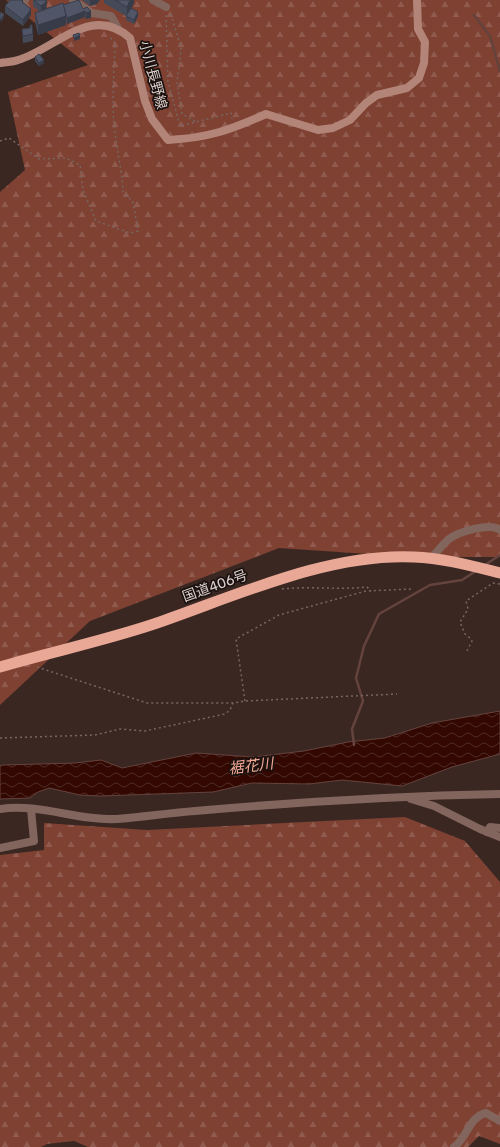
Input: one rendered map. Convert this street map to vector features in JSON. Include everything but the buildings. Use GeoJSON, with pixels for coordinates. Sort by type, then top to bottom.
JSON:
{"type":"FeatureCollection","features":[{"type":"Feature","properties":{"kind":"highway","name":"国道406号"},"geometry":{"type":"LineString","coordinates":[[0,667],[31,657],[73,649],[120,635],[294,574],[368,559],[412,556],[431,558],[500,573]]}},
{"type":"Feature","properties":{"kind":"main road","name":"小川長野線"},"geometry":{"type":"LineString","coordinates":[[119,30],[130,38],[145,101],[152,119],[168,140],[189,139],[234,128],[266,114],[318,130],[333,128],[350,120],[366,103],[377,95],[392,93],[407,88],[419,78],[424,63],[425,42],[418,29],[416,0]]}},
{"type":"Feature","properties":{"kind":"main road"},"geometry":{"type":"LineString","coordinates":[[0,63],[18,61],[79,29],[98,24],[119,30]]}},
{"type":"Feature","properties":{"kind":"street"},"geometry":{"type":"LineString","coordinates":[[73,0],[92,13],[111,16],[119,30]]}},
{"type":"Feature","properties":{"kind":"street"},"geometry":{"type":"LineString","coordinates":[[153,0],[166,7]]}},
{"type":"Feature","properties":{"kind":"street"},"geometry":{"type":"LineString","coordinates":[[431,558],[450,538],[474,529],[490,526],[500,530]]}},
{"type":"Feature","properties":{"kind":"street"},"geometry":{"type":"LineString","coordinates":[[0,808],[31,809],[100,819],[117,819],[277,804],[500,794]]}},
{"type":"Feature","properties":{"kind":"street"},"geometry":{"type":"LineString","coordinates":[[404,798],[434,806],[500,837]]}},
{"type":"Feature","properties":{"kind":"street"},"geometry":{"type":"LineString","coordinates":[[0,848],[34,841],[31,809]]}},
{"type":"Feature","properties":{"kind":"street"},"geometry":{"type":"LineString","coordinates":[[487,832],[490,827],[500,828]]}},
{"type":"Feature","properties":{"kind":"street"},"geometry":{"type":"LineString","coordinates":[[454,1147],[460,1142],[476,1118],[482,1114],[486,1113],[500,1121]]}},
{"type":"Feature","properties":{"kind":"path"},"geometry":{"type":"LineString","coordinates":[[166,7],[169,9],[181,48],[177,83],[182,114],[196,122]]}},
{"type":"Feature","properties":{"kind":"path"},"geometry":{"type":"LineString","coordinates":[[166,7],[168,82],[180,126],[231,113],[234,128]]}},
{"type":"Feature","properties":{"kind":"path"},"geometry":{"type":"LineString","coordinates":[[0,141],[9,138],[40,159],[66,158],[80,165],[83,190],[96,221],[130,233],[138,231],[133,202],[123,192],[123,177],[114,125],[113,84],[115,43],[98,24]]}},
{"type":"Feature","properties":{"kind":"path"},"geometry":{"type":"LineString","coordinates":[[467,651],[472,641],[465,634],[460,622],[468,609],[466,601],[493,583],[500,584]]}},
{"type":"Feature","properties":{"kind":"path"},"geometry":{"type":"LineString","coordinates":[[275,590],[299,587],[348,589],[366,587],[371,591]]}},
{"type":"Feature","properties":{"kind":"path"},"geometry":{"type":"LineString","coordinates":[[245,700],[236,638],[279,615],[371,591],[412,589]]}},
{"type":"Feature","properties":{"kind":"path"},"geometry":{"type":"LineString","coordinates":[[34,666],[147,703],[233,703],[245,700],[397,694]]}},
{"type":"Feature","properties":{"kind":"path"},"geometry":{"type":"LineString","coordinates":[[0,738],[96,735],[120,729],[145,731],[225,714],[230,710],[233,703]]}},
{"type":"Feature","properties":{"kind":"green space"},"geometry":{"type":"Polygon","coordinates":[[[6,0],[500,0],[500,557],[412,557],[279,548],[90,621],[0,705],[0,192],[25,170],[8,92],[88,65],[6,0]]]}},
{"type":"Feature","properties":{"kind":"green space"},"geometry":{"type":"Polygon","coordinates":[[[405,817],[465,841],[500,882],[500,1144],[479,1136],[468,1147],[88,1147],[74,1141],[47,1144],[41,1147],[0,1147],[0,855],[44,850],[44,823],[147,830],[405,817]]]}},
{"type":"Feature","properties":{"kind":"water","name":"裾花川"},"geometry":{"type":"Polygon","coordinates":[[[500,711],[500,754],[452,767],[402,786],[342,780],[309,784],[252,783],[213,792],[100,796],[80,795],[49,788],[38,792],[30,798],[0,799],[0,766],[3,765],[75,763],[101,760],[122,768],[196,753],[253,757],[304,751],[348,742],[385,738],[432,723],[500,711]]]}},
{"type":"Feature","properties":{"kind":"waterway"},"geometry":{"type":"LineString","coordinates":[[474,15],[490,36],[500,71]]}},
{"type":"Feature","properties":{"kind":"waterway"},"geometry":{"type":"LineString","coordinates":[[485,565],[500,555]]}},
{"type":"Feature","properties":{"kind":"waterway"},"geometry":{"type":"LineString","coordinates":[[354,745],[352,729],[363,701],[356,678],[364,646],[379,614],[430,585],[462,580],[476,571]]}}]}
